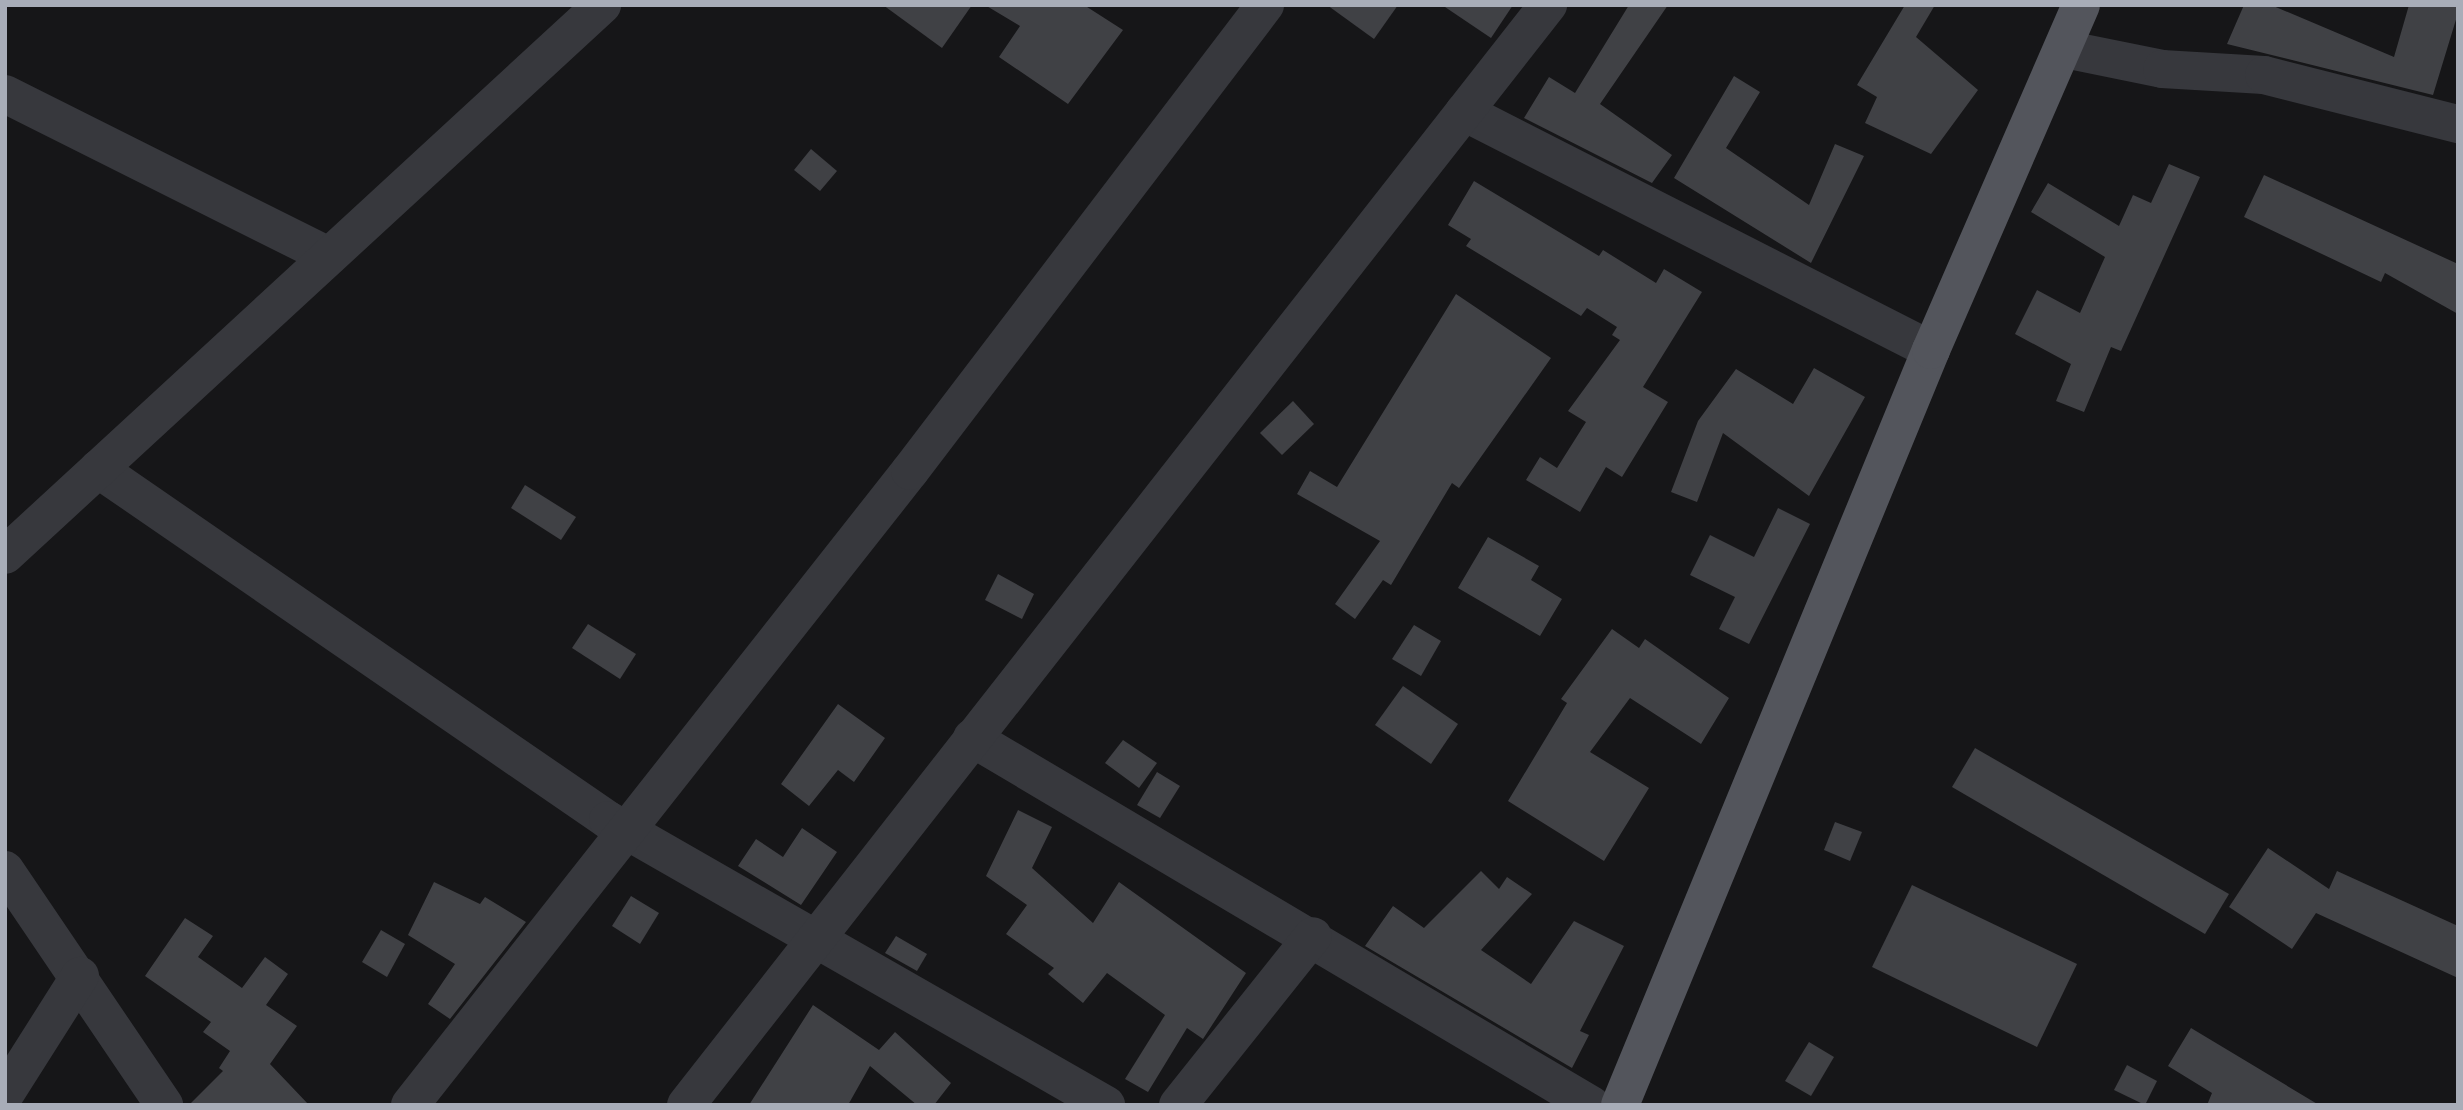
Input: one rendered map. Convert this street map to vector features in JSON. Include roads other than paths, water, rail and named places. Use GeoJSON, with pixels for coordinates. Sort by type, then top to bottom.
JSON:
{"type":"FeatureCollection","features":[{"type":"Feature","properties":{"kind":"main road"},"geometry":{"type":"LineString","coordinates":[[1620,1105],[1931,350],[2081,5]]}},
{"type":"Feature","properties":{"kind":"street"},"geometry":{"type":"LineString","coordinates":[[5,555],[602,5]]}},
{"type":"Feature","properties":{"kind":"street"},"geometry":{"type":"LineString","coordinates":[[410,1105],[910,471],[1265,5]]}},
{"type":"Feature","properties":{"kind":"street"},"geometry":{"type":"LineString","coordinates":[[686,1105],[1548,5]]}},
{"type":"Feature","properties":{"kind":"street"},"geometry":{"type":"LineString","coordinates":[[2064,49],[2162,69],[2264,75],[2458,124]]}},
{"type":"Feature","properties":{"kind":"street"},"geometry":{"type":"LineString","coordinates":[[5,94],[329,256]]}},
{"type":"Feature","properties":{"kind":"street"},"geometry":{"type":"LineString","coordinates":[[1464,112],[1931,350]]}},
{"type":"Feature","properties":{"kind":"street"},"geometry":{"type":"LineString","coordinates":[[98,469],[626,830],[1106,1105]]}},
{"type":"Feature","properties":{"kind":"street"},"geometry":{"type":"LineString","coordinates":[[972,738],[1313,936],[1591,1105]]}},
{"type":"Feature","properties":{"kind":"street"},"geometry":{"type":"LineString","coordinates":[[5,870],[80,976],[163,1105]]}},
{"type":"Feature","properties":{"kind":"street"},"geometry":{"type":"LineString","coordinates":[[1178,1105],[1313,936]]}},
{"type":"Feature","properties":{"kind":"street"},"geometry":{"type":"LineString","coordinates":[[5,1094],[80,976]]}}]}
